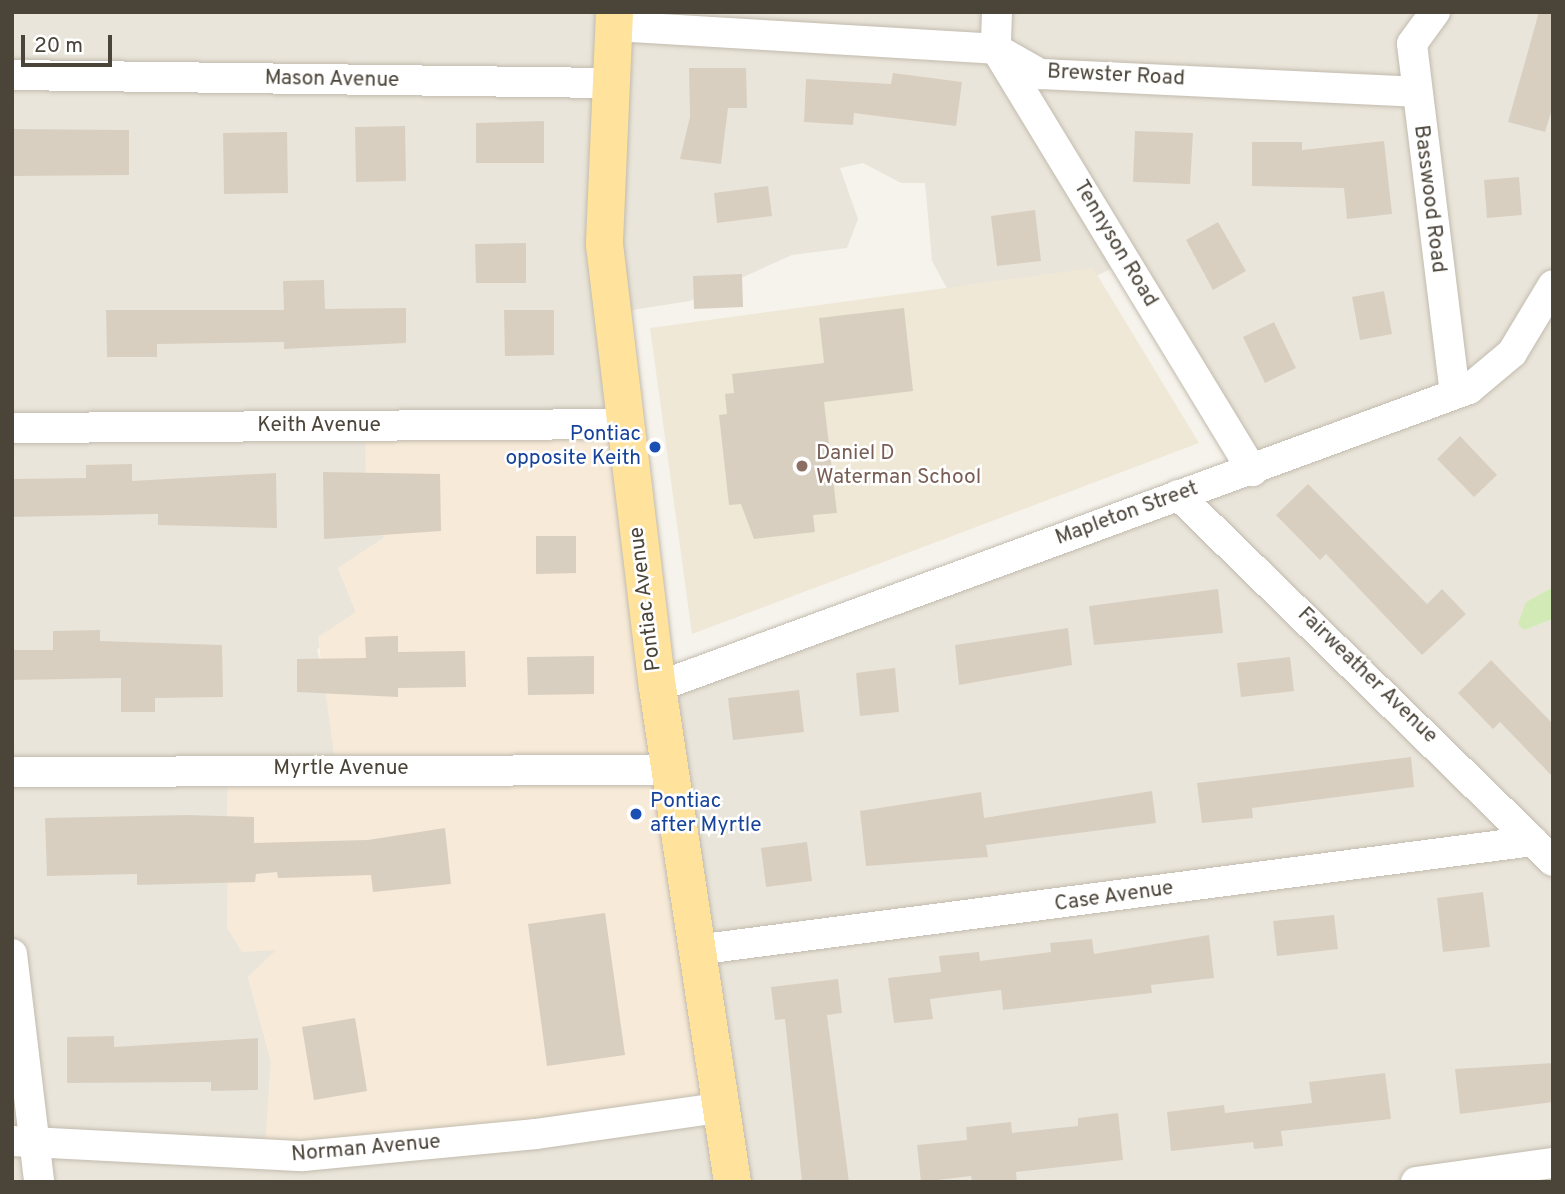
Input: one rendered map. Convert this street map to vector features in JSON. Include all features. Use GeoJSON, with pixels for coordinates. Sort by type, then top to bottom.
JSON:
{"type":"FeatureCollection","features":[{"type":"Feature","properties":{"kind":"main road","name":"Pontiac Avenue"},"geometry":{"type":"LineString","coordinates":[[614,19],[609,83],[604,244],[657,687],[718,1108],[732,1182]]}},
{"type":"Feature","properties":{"kind":"street"},"geometry":{"type":"LineString","coordinates":[[996,49],[997,12]]}},
{"type":"Feature","properties":{"kind":"street","name":"Basswood Road"},"geometry":{"type":"LineString","coordinates":[[1434,12],[1412,44],[1455,393]]}},
{"type":"Feature","properties":{"kind":"street","name":"Brewster Road"},"geometry":{"type":"LineString","coordinates":[[614,19],[996,49],[1040,74],[1416,92]]}},
{"type":"Feature","properties":{"kind":"street","name":"Tennyson Road"},"geometry":{"type":"LineString","coordinates":[[996,49],[1253,471]]}},
{"type":"Feature","properties":{"kind":"street","name":"Mason Avenue"},"geometry":{"type":"LineString","coordinates":[[12,75],[609,83]]}},
{"type":"Feature","properties":{"kind":"street","name":"Mapleton Street"},"geometry":{"type":"LineString","coordinates":[[657,687],[1178,495],[1253,471],[1455,393],[1493,373],[1512,353],[1553,285]]}},
{"type":"Feature","properties":{"kind":"street","name":"Keith Avenue"},"geometry":{"type":"LineString","coordinates":[[12,428],[625,424]]}},
{"type":"Feature","properties":{"kind":"street","name":"Fairweather Avenue"},"geometry":{"type":"LineString","coordinates":[[1178,495],[1543,851]]}},
{"type":"Feature","properties":{"kind":"street","name":"Myrtle Avenue"},"geometry":{"type":"LineString","coordinates":[[12,772],[669,770]]}},
{"type":"Feature","properties":{"kind":"street","name":"Case Avenue"},"geometry":{"type":"LineString","coordinates":[[696,950],[1543,851]]}},
{"type":"Feature","properties":{"kind":"street"},"geometry":{"type":"LineString","coordinates":[[12,954],[23,1143],[39,1182]]}},
{"type":"Feature","properties":{"kind":"street","name":"Norman Avenue"},"geometry":{"type":"LineString","coordinates":[[23,1143],[303,1156],[536,1134],[718,1108]]}},
{"type":"Feature","properties":{"kind":"street"},"geometry":{"type":"LineString","coordinates":[[1416,1182],[1481,1177],[1553,1163]]}},
{"type":"Feature","properties":{"kind":"shaded area"},"geometry":{"type":"Polygon","coordinates":[[[12,12],[1553,12],[1553,587],[1526,602],[1524,630],[1553,619],[1553,1182],[12,1182],[12,12]],[[863,163],[840,168],[858,219],[847,248],[792,255],[690,301],[619,312],[624,421],[366,493],[384,538],[338,568],[356,612],[317,650],[330,696],[335,763],[228,776],[227,851],[277,950],[248,977],[271,1061],[265,1160],[659,692],[1244,469],[1126,262],[986,327],[961,314],[932,261],[925,183],[901,183],[863,163]]]}},
{"type":"Feature","properties":{"kind":"shaded area"},"geometry":{"type":"Polygon","coordinates":[[[1093,268],[1199,443],[692,634],[650,328],[1093,268]]]}},
{"type":"Feature","properties":{"kind":"shaded area"},"geometry":{"type":"Polygon","coordinates":[[[624,421],[715,1106],[264,1159],[271,1061],[248,977],[276,950],[242,952],[227,928],[228,776],[335,763],[318,637],[356,612],[338,568],[384,538],[366,493],[365,439],[624,421]]]}},
{"type":"Feature","properties":{"kind":"green space"},"geometry":{"type":"Polygon","coordinates":[[[1553,587],[1553,619],[1524,630],[1518,624],[1526,602],[1553,587]]]}},
{"type":"Feature","properties":{"kind":"building"},"geometry":{"type":"Polygon","coordinates":[[[1539,12],[1553,12],[1553,106],[1545,132],[1508,122],[1539,12]]]}},
{"type":"Feature","properties":{"kind":"building"},"geometry":{"type":"Polygon","coordinates":[[[689,68],[746,68],[747,108],[728,108],[721,164],[680,159],[690,117],[689,68]]]}},
{"type":"Feature","properties":{"kind":"building"},"geometry":{"type":"Polygon","coordinates":[[[893,73],[962,82],[956,126],[854,113],[853,125],[804,122],[806,79],[891,84],[893,73]]]}},
{"type":"Feature","properties":{"kind":"building"},"geometry":{"type":"Polygon","coordinates":[[[544,121],[544,163],[476,163],[476,123],[544,121]]]}},
{"type":"Feature","properties":{"kind":"building"},"geometry":{"type":"Polygon","coordinates":[[[405,126],[406,181],[356,182],[355,127],[405,126]]]}},
{"type":"Feature","properties":{"kind":"building"},"geometry":{"type":"Polygon","coordinates":[[[12,129],[129,130],[129,175],[12,176],[12,129]]]}},
{"type":"Feature","properties":{"kind":"building"},"geometry":{"type":"Polygon","coordinates":[[[1135,131],[1193,133],[1190,184],[1133,182],[1135,131]]]}},
{"type":"Feature","properties":{"kind":"building"},"geometry":{"type":"Polygon","coordinates":[[[287,132],[288,193],[224,194],[223,133],[287,132]]]}},
{"type":"Feature","properties":{"kind":"building"},"geometry":{"type":"Polygon","coordinates":[[[1384,141],[1392,214],[1347,219],[1344,188],[1252,186],[1252,142],[1302,142],[1302,150],[1384,141]]]}},
{"type":"Feature","properties":{"kind":"building"},"geometry":{"type":"Polygon","coordinates":[[[1519,177],[1522,215],[1487,218],[1484,180],[1519,177]]]}},
{"type":"Feature","properties":{"kind":"building"},"geometry":{"type":"Polygon","coordinates":[[[768,186],[772,216],[717,223],[714,193],[768,186]]]}},
{"type":"Feature","properties":{"kind":"building"},"geometry":{"type":"Polygon","coordinates":[[[1035,210],[1041,261],[997,266],[991,216],[1035,210]]]}},
{"type":"Feature","properties":{"kind":"building"},"geometry":{"type":"Polygon","coordinates":[[[1218,222],[1246,271],[1213,290],[1186,240],[1218,222]]]}},
{"type":"Feature","properties":{"kind":"building"},"geometry":{"type":"Polygon","coordinates":[[[526,243],[526,283],[476,283],[475,244],[526,243]]]}},
{"type":"Feature","properties":{"kind":"building"},"geometry":{"type":"Polygon","coordinates":[[[742,274],[743,307],[694,309],[693,276],[742,274]]]}},
{"type":"Feature","properties":{"kind":"building"},"geometry":{"type":"Polygon","coordinates":[[[324,280],[325,309],[406,308],[406,343],[284,349],[284,342],[157,344],[157,357],[107,357],[106,310],[284,310],[283,281],[324,280]]]}},
{"type":"Feature","properties":{"kind":"building"},"geometry":{"type":"Polygon","coordinates":[[[1384,291],[1392,334],[1360,340],[1352,297],[1384,291]]]}},
{"type":"Feature","properties":{"kind":"building"},"geometry":{"type":"Polygon","coordinates":[[[904,308],[913,391],[824,402],[837,513],[813,515],[815,532],[754,539],[741,504],[729,505],[719,415],[727,414],[725,394],[734,393],[732,374],[824,363],[819,318],[904,308]]]}},
{"type":"Feature","properties":{"kind":"building"},"geometry":{"type":"Polygon","coordinates":[[[504,310],[554,310],[554,355],[505,356],[504,310]]]}},
{"type":"Feature","properties":{"kind":"building"},"geometry":{"type":"Polygon","coordinates":[[[1274,322],[1296,368],[1265,383],[1243,337],[1274,322]]]}},
{"type":"Feature","properties":{"kind":"building"},"geometry":{"type":"Polygon","coordinates":[[[1460,436],[1497,475],[1474,497],[1437,459],[1460,436]]]}},
{"type":"Feature","properties":{"kind":"building"},"geometry":{"type":"Polygon","coordinates":[[[132,464],[132,481],[276,473],[277,528],[158,525],[158,514],[12,517],[12,479],[86,478],[86,465],[132,464]]]}},
{"type":"Feature","properties":{"kind":"building"},"geometry":{"type":"Polygon","coordinates":[[[323,472],[440,474],[441,531],[324,539],[323,472]]]}},
{"type":"Feature","properties":{"kind":"building"},"geometry":{"type":"Polygon","coordinates":[[[1308,484],[1427,604],[1442,589],[1466,614],[1422,655],[1326,554],[1320,560],[1276,515],[1308,484]]]}},
{"type":"Feature","properties":{"kind":"building"},"geometry":{"type":"Polygon","coordinates":[[[536,536],[576,536],[576,573],[536,574],[536,536]]]}},
{"type":"Feature","properties":{"kind":"building"},"geometry":{"type":"Polygon","coordinates":[[[1218,589],[1223,633],[1094,645],[1089,606],[1218,589]]]}},
{"type":"Feature","properties":{"kind":"building"},"geometry":{"type":"Polygon","coordinates":[[[1068,628],[1072,665],[959,685],[955,645],[1068,628]]]}},
{"type":"Feature","properties":{"kind":"building"},"geometry":{"type":"Polygon","coordinates":[[[100,630],[100,641],[222,645],[223,697],[155,698],[155,712],[121,712],[121,678],[12,680],[12,650],[53,650],[53,631],[100,630]]]}},
{"type":"Feature","properties":{"kind":"building"},"geometry":{"type":"Polygon","coordinates":[[[398,636],[398,652],[465,651],[466,687],[398,688],[398,697],[297,692],[297,659],[366,658],[365,637],[398,636]]]}},
{"type":"Feature","properties":{"kind":"building"},"geometry":{"type":"Polygon","coordinates":[[[594,656],[594,694],[528,695],[527,657],[594,656]]]}},
{"type":"Feature","properties":{"kind":"building"},"geometry":{"type":"Polygon","coordinates":[[[1290,657],[1294,691],[1241,697],[1237,663],[1290,657]]]}},
{"type":"Feature","properties":{"kind":"building"},"geometry":{"type":"Polygon","coordinates":[[[1491,660],[1553,724],[1553,777],[1500,722],[1493,729],[1458,693],[1491,660]]]}},
{"type":"Feature","properties":{"kind":"building"},"geometry":{"type":"Polygon","coordinates":[[[895,668],[899,712],[860,716],[856,673],[895,668]]]}},
{"type":"Feature","properties":{"kind":"building"},"geometry":{"type":"Polygon","coordinates":[[[799,690],[804,732],[733,740],[728,698],[799,690]]]}},
{"type":"Feature","properties":{"kind":"building"},"geometry":{"type":"Polygon","coordinates":[[[1411,757],[1414,787],[1252,808],[1253,818],[1202,823],[1197,783],[1411,757]]]}},
{"type":"Feature","properties":{"kind":"building"},"geometry":{"type":"Polygon","coordinates":[[[1152,791],[1156,823],[986,845],[988,857],[866,866],[860,811],[981,792],[984,818],[1152,791]]]}},
{"type":"Feature","properties":{"kind":"building"},"geometry":{"type":"Polygon","coordinates":[[[187,815],[254,817],[254,843],[368,840],[445,828],[451,884],[373,892],[371,875],[278,878],[277,872],[256,874],[255,882],[137,885],[137,874],[47,876],[45,818],[187,815]]]}},
{"type":"Feature","properties":{"kind":"building"},"geometry":{"type":"Polygon","coordinates":[[[807,842],[812,881],[766,887],[761,848],[807,842]]]}},
{"type":"Feature","properties":{"kind":"building"},"geometry":{"type":"Polygon","coordinates":[[[1483,892],[1490,947],[1443,952],[1437,898],[1483,892]]]}},
{"type":"Feature","properties":{"kind":"building"},"geometry":{"type":"Polygon","coordinates":[[[605,913],[625,1055],[547,1066],[528,924],[605,913]]]}},
{"type":"Feature","properties":{"kind":"building"},"geometry":{"type":"Polygon","coordinates":[[[1334,915],[1338,949],[1277,956],[1273,921],[1334,915]]]}},
{"type":"Feature","properties":{"kind":"building"},"geometry":{"type":"Polygon","coordinates":[[[1209,935],[1214,978],[1151,985],[1152,993],[1003,1010],[1001,990],[930,999],[933,1019],[894,1023],[888,978],[941,972],[939,956],[979,952],[980,961],[1051,952],[1050,943],[1092,939],[1094,954],[1209,935]]]}},
{"type":"Feature","properties":{"kind":"building"},"geometry":{"type":"Polygon","coordinates":[[[838,979],[842,1013],[827,1015],[849,1182],[802,1182],[785,1019],[775,1020],[771,987],[838,979]]]}},
{"type":"Feature","properties":{"kind":"building"},"geometry":{"type":"Polygon","coordinates":[[[355,1018],[367,1091],[314,1100],[302,1027],[355,1018]]]}},
{"type":"Feature","properties":{"kind":"building"},"geometry":{"type":"Polygon","coordinates":[[[114,1036],[114,1047],[258,1038],[258,1090],[211,1091],[211,1082],[67,1083],[67,1037],[114,1036]]]}},
{"type":"Feature","properties":{"kind":"building"},"geometry":{"type":"Polygon","coordinates":[[[1553,1063],[1553,1102],[1460,1114],[1455,1069],[1553,1063]]]}},
{"type":"Feature","properties":{"kind":"building"},"geometry":{"type":"Polygon","coordinates":[[[1385,1073],[1391,1119],[1281,1131],[1283,1146],[1254,1149],[1253,1142],[1171,1151],[1167,1112],[1224,1105],[1225,1113],[1312,1103],[1309,1082],[1385,1073]]]}},
{"type":"Feature","properties":{"kind":"building"},"geometry":{"type":"Polygon","coordinates":[[[1118,1113],[1123,1160],[1016,1172],[1017,1182],[972,1182],[971,1176],[921,1182],[917,1145],[967,1140],[966,1127],[1011,1122],[1012,1133],[1078,1126],[1078,1118],[1118,1113]]]}},
{"type":"Feature","properties":{"kind":"place","name":"Pontiac opposite Keith"},"geometry":{"type":"Point","coordinates":[655,447]}},
{"type":"Feature","properties":{"kind":"place","name":"Daniel D Waterman School"},"geometry":{"type":"Point","coordinates":[802,466]}},
{"type":"Feature","properties":{"kind":"place","name":"Pontiac after Myrtle"},"geometry":{"type":"Point","coordinates":[636,814]}}]}
